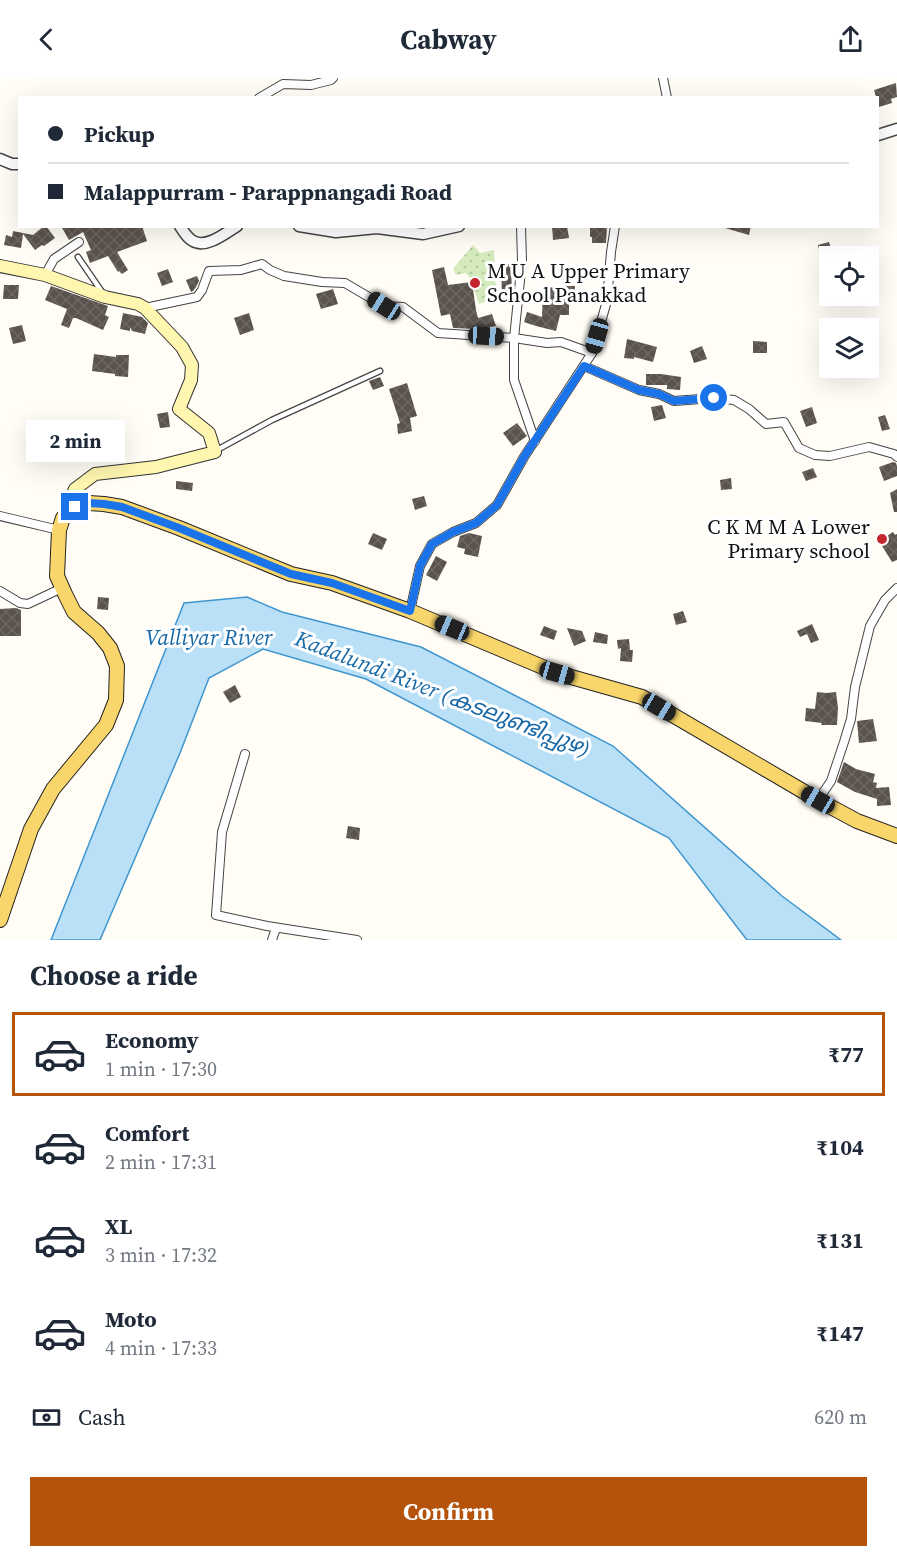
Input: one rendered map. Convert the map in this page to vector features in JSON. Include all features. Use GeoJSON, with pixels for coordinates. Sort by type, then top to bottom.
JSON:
{"type":"FeatureCollection","features":[{"type":"Feature","properties":{"kind":"main road"},"geometry":{"type":"LineString","coordinates":[[0,266],[45,275],[105,297],[138,304],[145,308],[182,347],[192,365],[191,380],[179,409],[209,433],[215,452],[156,467],[95,474],[75,489],[61,524],[57,576],[74,612],[98,633],[110,648],[117,666],[116,700],[106,724],[53,789],[30,829],[0,920]]}},
{"type":"Feature","properties":{"kind":"main road"},"geometry":{"type":"LineString","coordinates":[[61,524],[75,507],[89,503],[122,507],[291,574],[332,583],[410,611],[557,673],[642,697],[818,800],[857,821],[897,836]]}},
{"type":"Feature","properties":{"kind":"street"},"geometry":{"type":"LineString","coordinates":[[262,96],[283,84],[311,85],[331,81],[333,78]]}},
{"type":"Feature","properties":{"kind":"street"},"geometry":{"type":"LineString","coordinates":[[663,78],[667,96]]}},
{"type":"Feature","properties":{"kind":"street"},"geometry":{"type":"LineString","coordinates":[[879,135],[897,129]]}},
{"type":"Feature","properties":{"kind":"street"},"geometry":{"type":"LineString","coordinates":[[0,159],[18,164]]}},
{"type":"Feature","properties":{"kind":"street"},"geometry":{"type":"LineString","coordinates":[[182,228],[191,240],[200,244],[233,228]]}},
{"type":"Feature","properties":{"kind":"street"},"geometry":{"type":"LineString","coordinates":[[311,228],[336,232],[377,228],[423,234],[450,228]]}},
{"type":"Feature","properties":{"kind":"street"},"geometry":{"type":"LineString","coordinates":[[521,228],[522,261],[514,338],[513,380],[535,441]]}},
{"type":"Feature","properties":{"kind":"street"},"geometry":{"type":"LineString","coordinates":[[410,611],[420,566],[432,544],[476,523],[497,505],[592,353],[607,302],[615,228]]}},
{"type":"Feature","properties":{"kind":"street"},"geometry":{"type":"LineString","coordinates":[[45,275],[54,259],[79,242]]}},
{"type":"Feature","properties":{"kind":"street"},"geometry":{"type":"LineString","coordinates":[[145,308],[197,297],[202,290],[208,271],[241,270],[262,264],[284,276],[345,283],[384,306],[403,307],[438,333],[514,338],[547,343],[561,342],[592,353]]}},
{"type":"Feature","properties":{"kind":"street"},"geometry":{"type":"LineString","coordinates":[[584,366],[639,390],[659,394],[674,401],[714,398],[734,400],[766,424],[783,422],[799,448],[815,455],[830,456],[869,447],[894,454],[897,457]]}},
{"type":"Feature","properties":{"kind":"street"},"geometry":{"type":"LineString","coordinates":[[0,516],[61,524]]}},
{"type":"Feature","properties":{"kind":"street"},"geometry":{"type":"LineString","coordinates":[[0,591],[20,603],[28,604],[63,588]]}},
{"type":"Feature","properties":{"kind":"street"},"geometry":{"type":"LineString","coordinates":[[818,800],[831,781],[851,719],[855,687],[870,626],[885,600],[897,588]]}},
{"type":"Feature","properties":{"kind":"street"},"geometry":{"type":"LineString","coordinates":[[245,754],[222,832],[216,915],[276,928],[357,940]]}},
{"type":"Feature","properties":{"kind":"street"},"geometry":{"type":"LineString","coordinates":[[272,940],[276,928]]}},
{"type":"Feature","properties":{"kind":"lane"},"geometry":{"type":"LineString","coordinates":[[78,257],[105,297]]}},
{"type":"Feature","properties":{"kind":"lane"},"geometry":{"type":"LineString","coordinates":[[215,452],[272,420],[380,371]]}},
{"type":"Feature","properties":{"kind":"green space"},"geometry":{"type":"Polygon","coordinates":[[[473,245],[480,253],[494,250],[496,298],[479,304],[470,278],[466,273],[456,275],[453,269],[473,245]]]}},
{"type":"Feature","properties":{"kind":"water","name":"Valliyar River"},"geometry":{"type":"Polygon","coordinates":[[[247,597],[282,612],[421,647],[613,746],[782,896],[841,940],[747,940],[669,838],[366,679],[263,649],[209,678],[180,753],[100,940],[51,940],[184,603],[247,597]]]}},
{"type":"Feature","properties":{"kind":"building"},"geometry":{"type":"Polygon","coordinates":[[[896,83],[897,97],[891,99],[892,103],[879,107],[879,96],[876,96],[874,90],[896,83]]]}},
{"type":"Feature","properties":{"kind":"building"},"geometry":{"type":"Polygon","coordinates":[[[42,228],[48,228],[55,238],[35,250],[23,234],[21,248],[4,245],[6,235],[12,237],[13,231],[33,235],[42,228]]]}},
{"type":"Feature","properties":{"kind":"building"},"geometry":{"type":"Polygon","coordinates":[[[62,228],[143,228],[147,241],[117,252],[128,270],[122,274],[118,272],[108,256],[90,263],[86,252],[91,250],[83,232],[69,240],[62,228]]]}},
{"type":"Feature","properties":{"kind":"building"},"geometry":{"type":"Polygon","coordinates":[[[552,228],[567,228],[569,238],[553,240],[552,228]]]}},
{"type":"Feature","properties":{"kind":"building"},"geometry":{"type":"Polygon","coordinates":[[[590,228],[607,228],[606,243],[592,243],[592,237],[590,237],[590,228]]]}},
{"type":"Feature","properties":{"kind":"building"},"geometry":{"type":"Polygon","coordinates":[[[725,228],[751,228],[749,235],[725,228]]]}},
{"type":"Feature","properties":{"kind":"building"},"geometry":{"type":"Polygon","coordinates":[[[829,242],[830,246],[819,246],[819,249],[818,245],[829,242]]]}},
{"type":"Feature","properties":{"kind":"building"},"geometry":{"type":"Polygon","coordinates":[[[501,264],[511,264],[512,299],[502,299],[501,264]]]}},
{"type":"Feature","properties":{"kind":"building"},"geometry":{"type":"Polygon","coordinates":[[[444,267],[448,285],[472,282],[478,318],[492,314],[496,326],[476,329],[453,328],[450,314],[441,316],[432,270],[444,267]]]}},
{"type":"Feature","properties":{"kind":"building"},"geometry":{"type":"Polygon","coordinates":[[[168,269],[173,282],[162,286],[157,273],[168,269]]]}},
{"type":"Feature","properties":{"kind":"building"},"geometry":{"type":"Polygon","coordinates":[[[197,276],[199,281],[191,292],[186,280],[197,276]]]}},
{"type":"Feature","properties":{"kind":"building"},"geometry":{"type":"Polygon","coordinates":[[[4,285],[19,285],[18,299],[3,299],[4,285]]]}},
{"type":"Feature","properties":{"kind":"building"},"geometry":{"type":"Polygon","coordinates":[[[561,285],[575,286],[574,299],[569,299],[569,315],[560,315],[556,331],[524,322],[527,312],[542,317],[543,287],[561,288],[561,285]]]}},
{"type":"Feature","properties":{"kind":"building"},"geometry":{"type":"Polygon","coordinates":[[[51,286],[108,306],[105,315],[109,317],[103,330],[76,318],[73,318],[69,328],[61,325],[67,309],[45,300],[51,286]]]}},
{"type":"Feature","properties":{"kind":"building"},"geometry":{"type":"Polygon","coordinates":[[[333,289],[338,304],[321,309],[316,294],[333,289]]]}},
{"type":"Feature","properties":{"kind":"building"},"geometry":{"type":"Polygon","coordinates":[[[123,313],[142,317],[148,323],[145,334],[132,331],[130,327],[130,331],[120,329],[123,313]]]}},
{"type":"Feature","properties":{"kind":"building"},"geometry":{"type":"Polygon","coordinates":[[[249,313],[254,330],[240,335],[234,318],[249,313]]]}},
{"type":"Feature","properties":{"kind":"building"},"geometry":{"type":"Polygon","coordinates":[[[22,325],[26,341],[13,344],[9,328],[22,325]]]}},
{"type":"Feature","properties":{"kind":"building"},"geometry":{"type":"Polygon","coordinates":[[[627,339],[657,347],[653,362],[634,357],[634,359],[624,358],[627,339]]]}},
{"type":"Feature","properties":{"kind":"building"},"geometry":{"type":"Polygon","coordinates":[[[753,341],[767,342],[767,353],[753,353],[753,341]]]}},
{"type":"Feature","properties":{"kind":"building"},"geometry":{"type":"Polygon","coordinates":[[[702,346],[707,359],[694,363],[690,351],[702,346]]]}},
{"type":"Feature","properties":{"kind":"building"},"geometry":{"type":"Polygon","coordinates":[[[94,354],[116,357],[116,355],[129,355],[128,377],[92,371],[94,354]]]}},
{"type":"Feature","properties":{"kind":"building"},"geometry":{"type":"Polygon","coordinates":[[[646,374],[681,377],[680,390],[667,389],[667,385],[646,385],[646,374]]]}},
{"type":"Feature","properties":{"kind":"building"},"geometry":{"type":"Polygon","coordinates":[[[380,377],[384,386],[373,390],[369,381],[380,377]]]}},
{"type":"Feature","properties":{"kind":"building"},"geometry":{"type":"Polygon","coordinates":[[[407,383],[417,416],[410,418],[412,431],[398,434],[397,424],[400,423],[389,389],[407,383]]]}},
{"type":"Feature","properties":{"kind":"building"},"geometry":{"type":"Polygon","coordinates":[[[662,405],[666,418],[654,421],[651,407],[662,405]]]}},
{"type":"Feature","properties":{"kind":"building"},"geometry":{"type":"Polygon","coordinates":[[[812,407],[817,423],[806,427],[800,411],[812,407]]]}},
{"type":"Feature","properties":{"kind":"building"},"geometry":{"type":"Polygon","coordinates":[[[168,412],[170,427],[160,428],[157,414],[168,412]]]}},
{"type":"Feature","properties":{"kind":"building"},"geometry":{"type":"Polygon","coordinates":[[[885,415],[890,429],[882,431],[878,417],[885,415]]]}},
{"type":"Feature","properties":{"kind":"building"},"geometry":{"type":"Polygon","coordinates":[[[517,423],[527,436],[513,446],[503,433],[517,423]]]}},
{"type":"Feature","properties":{"kind":"building"},"geometry":{"type":"Polygon","coordinates":[[[109,440],[111,458],[102,459],[101,452],[74,454],[73,444],[109,440]]]}},
{"type":"Feature","properties":{"kind":"building"},"geometry":{"type":"Polygon","coordinates":[[[893,462],[897,466],[897,476],[884,481],[879,467],[893,462]]]}},
{"type":"Feature","properties":{"kind":"building"},"geometry":{"type":"Polygon","coordinates":[[[813,468],[817,477],[806,481],[802,472],[813,468]]]}},
{"type":"Feature","properties":{"kind":"building"},"geometry":{"type":"Polygon","coordinates":[[[731,478],[732,489],[721,490],[720,480],[731,478]]]}},
{"type":"Feature","properties":{"kind":"building"},"geometry":{"type":"Polygon","coordinates":[[[176,481],[193,483],[192,491],[176,489],[176,481]]]}},
{"type":"Feature","properties":{"kind":"building"},"geometry":{"type":"Polygon","coordinates":[[[897,489],[897,512],[894,512],[890,493],[897,489]]]}},
{"type":"Feature","properties":{"kind":"building"},"geometry":{"type":"Polygon","coordinates":[[[424,496],[427,506],[415,510],[412,499],[424,496]]]}},
{"type":"Feature","properties":{"kind":"building"},"geometry":{"type":"Polygon","coordinates":[[[893,532],[897,534],[897,560],[892,562],[879,541],[893,532]]]}},
{"type":"Feature","properties":{"kind":"building"},"geometry":{"type":"Polygon","coordinates":[[[373,533],[387,539],[382,550],[368,544],[373,533]]]}},
{"type":"Feature","properties":{"kind":"building"},"geometry":{"type":"Polygon","coordinates":[[[469,533],[482,536],[478,557],[464,554],[465,549],[457,547],[460,536],[469,533]]]}},
{"type":"Feature","properties":{"kind":"building"},"geometry":{"type":"Polygon","coordinates":[[[436,556],[447,562],[437,581],[426,575],[436,556]]]}},
{"type":"Feature","properties":{"kind":"building"},"geometry":{"type":"Polygon","coordinates":[[[98,597],[109,598],[108,610],[97,609],[98,597]]]}},
{"type":"Feature","properties":{"kind":"building"},"geometry":{"type":"Polygon","coordinates":[[[0,609],[21,610],[21,636],[0,636],[0,609]]]}},
{"type":"Feature","properties":{"kind":"building"},"geometry":{"type":"Polygon","coordinates":[[[683,611],[687,622],[676,625],[673,614],[683,611]]]}},
{"type":"Feature","properties":{"kind":"building"},"geometry":{"type":"Polygon","coordinates":[[[812,624],[819,640],[811,643],[807,634],[800,637],[797,631],[812,624]]]}},
{"type":"Feature","properties":{"kind":"building"},"geometry":{"type":"Polygon","coordinates":[[[544,626],[557,631],[554,640],[540,635],[544,626]]]}},
{"type":"Feature","properties":{"kind":"building"},"geometry":{"type":"Polygon","coordinates":[[[567,628],[582,631],[586,641],[574,646],[567,628]]]}},
{"type":"Feature","properties":{"kind":"building"},"geometry":{"type":"Polygon","coordinates":[[[595,632],[608,635],[607,644],[593,642],[595,632]]]}},
{"type":"Feature","properties":{"kind":"building"},"geometry":{"type":"Polygon","coordinates":[[[629,639],[630,650],[633,650],[632,662],[620,661],[621,648],[618,649],[617,640],[629,639]]]}},
{"type":"Feature","properties":{"kind":"building"},"geometry":{"type":"Polygon","coordinates":[[[235,685],[241,697],[230,703],[223,692],[235,685]]]}},
{"type":"Feature","properties":{"kind":"building"},"geometry":{"type":"Polygon","coordinates":[[[817,692],[836,692],[837,725],[821,725],[822,723],[805,721],[806,708],[815,709],[817,692]]]}},
{"type":"Feature","properties":{"kind":"building"},"geometry":{"type":"Polygon","coordinates":[[[873,719],[877,741],[859,743],[857,721],[873,719]]]}},
{"type":"Feature","properties":{"kind":"building"},"geometry":{"type":"Polygon","coordinates":[[[844,762],[856,769],[875,774],[873,782],[877,783],[876,788],[889,787],[891,805],[877,806],[877,799],[855,792],[837,782],[844,762]]]}},
{"type":"Feature","properties":{"kind":"building"},"geometry":{"type":"Polygon","coordinates":[[[348,826],[360,828],[359,840],[346,838],[348,826]]]}},
{"type":"Feature","properties":{"kind":"place","name":"M U A Upper Primary School Panakkad"},"geometry":{"type":"Point","coordinates":[475,283]}},
{"type":"Feature","properties":{"kind":"place","name":"C K M M A Lower Primary school"},"geometry":{"type":"Point","coordinates":[882,539]}},
{"type":"Feature","properties":{"kind":"route"},"geometry":{"type":"LineString","coordinates":[[75,507],[89,503],[122,507],[291,574],[332,583],[410,611],[420,566],[432,544],[476,523],[497,505],[524,457],[584,366],[639,390],[659,394],[674,401],[714,398]]}},
{"type":"Feature","properties":{"kind":"water label","name":"Kadalundi River (കടലുണ്ടിപ്പുഴ)"},"geometry":{"type":"Point","coordinates":[443,693]}}]}
